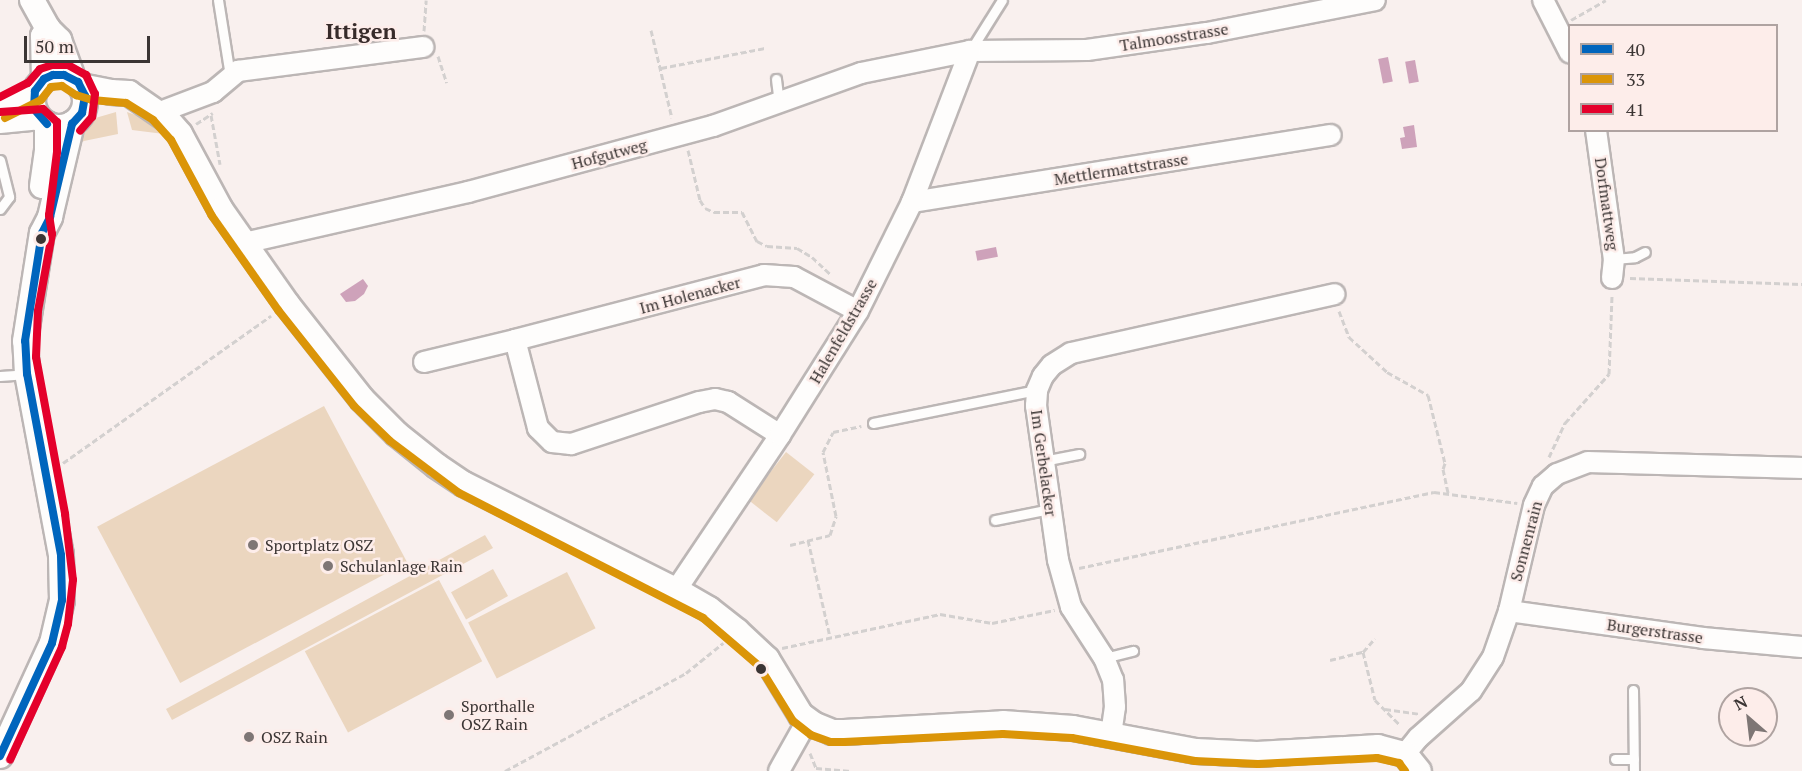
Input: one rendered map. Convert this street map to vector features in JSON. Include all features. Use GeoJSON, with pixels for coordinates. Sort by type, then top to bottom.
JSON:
{"type":"FeatureCollection","features":[{"type":"Feature","properties":{"kind":"street"},"geometry":{"type":"LineString","coordinates":[[0,756],[44,664],[58,622],[63,580],[61,555],[27,374],[26,330],[42,233],[50,217],[85,96],[59,40],[48,29],[33,0]]}},
{"type":"Feature","properties":{"kind":"street","name":"Talmoosstrasse"},"geometry":{"type":"LineString","coordinates":[[970,51],[1087,50],[1206,33],[1375,0]]}},
{"type":"Feature","properties":{"kind":"street"},"geometry":{"type":"LineString","coordinates":[[1543,0],[1568,51]]}},
{"type":"Feature","properties":{"kind":"street"},"geometry":{"type":"LineString","coordinates":[[42,233],[38,215],[47,151],[44,121],[34,109],[39,85],[43,36],[48,29]]}},
{"type":"Feature","properties":{"kind":"street"},"geometry":{"type":"LineString","coordinates":[[0,123],[44,121],[64,126],[77,118],[213,93],[230,76],[249,69],[423,48]]}},
{"type":"Feature","properties":{"kind":"street","name":"Hofgutweg"},"geometry":{"type":"LineString","coordinates":[[244,243],[468,192],[680,135],[861,73],[970,51]]}},
{"type":"Feature","properties":{"kind":"street","name":"Halenfeldstrasse"},"geometry":{"type":"LineString","coordinates":[[676,590],[780,435],[858,311],[912,202],[970,51]]}},
{"type":"Feature","properties":{"kind":"street"},"geometry":{"type":"LineString","coordinates":[[0,109],[53,75],[111,93],[129,93],[149,106],[180,134],[210,192],[287,304],[362,399],[397,434],[464,484],[676,590],[737,631],[767,659],[807,721],[832,732],[1003,723],[1073,728],[1219,753],[1257,754],[1366,747],[1388,748],[1412,763]]}},
{"type":"Feature","properties":{"kind":"street","name":"Dorfmattweg"},"geometry":{"type":"LineString","coordinates":[[1596,132],[1613,268]]}},
{"type":"Feature","properties":{"kind":"street","name":"Mettlermattstrasse"},"geometry":{"type":"LineString","coordinates":[[912,202],[1331,135]]}},
{"type":"Feature","properties":{"kind":"street","name":"Im Holenacker"},"geometry":{"type":"LineString","coordinates":[[424,362],[772,275],[794,277],[858,311]]}},
{"type":"Feature","properties":{"kind":"street","name":"Im Gerbelacker"},"geometry":{"type":"LineString","coordinates":[[1111,735],[1115,693],[1104,658],[1071,607],[1060,573],[1036,406],[1037,390],[1052,365],[1071,353],[1334,294]]}},
{"type":"Feature","properties":{"kind":"street"},"geometry":{"type":"LineString","coordinates":[[515,340],[538,429],[552,442],[571,444],[699,402],[715,399],[728,402],[780,435]]}},
{"type":"Feature","properties":{"kind":"street","name":"Sonnenrain"},"geometry":{"type":"LineString","coordinates":[[1412,763],[1430,728],[1471,691],[1493,657],[1509,611],[1534,505],[1544,486],[1567,469],[1588,462],[1802,468]]}},
{"type":"Feature","properties":{"kind":"street","name":"Burgerstrasse"},"geometry":{"type":"LineString","coordinates":[[1509,611],[1703,638],[1802,647]]}},
{"type":"Feature","properties":{"kind":"street"},"geometry":{"type":"LineString","coordinates":[[779,771],[807,721]]}},
{"type":"Feature","properties":{"kind":"lane"},"geometry":{"type":"LineString","coordinates":[[218,0],[230,76]]}},
{"type":"Feature","properties":{"kind":"lane"},"geometry":{"type":"LineString","coordinates":[[970,51],[1002,0]]}},
{"type":"Feature","properties":{"kind":"lane"},"geometry":{"type":"LineString","coordinates":[[776,79],[779,102]]}},
{"type":"Feature","properties":{"kind":"lane"},"geometry":{"type":"LineString","coordinates":[[0,159],[9,197],[0,208]]}},
{"type":"Feature","properties":{"kind":"lane"},"geometry":{"type":"LineString","coordinates":[[1613,268],[1635,257],[1645,255]]}},
{"type":"Feature","properties":{"kind":"lane"},"geometry":{"type":"LineString","coordinates":[[0,376],[27,374]]}},
{"type":"Feature","properties":{"kind":"lane"},"geometry":{"type":"LineString","coordinates":[[873,423],[1037,390]]}},
{"type":"Feature","properties":{"kind":"lane"},"geometry":{"type":"LineString","coordinates":[[1043,461],[1079,454]]}},
{"type":"Feature","properties":{"kind":"lane"},"geometry":{"type":"LineString","coordinates":[[995,520],[1050,509]]}},
{"type":"Feature","properties":{"kind":"lane"},"geometry":{"type":"LineString","coordinates":[[1104,658],[1133,651]]}},
{"type":"Feature","properties":{"kind":"lane"},"geometry":{"type":"LineString","coordinates":[[1633,690],[1634,771]]}},
{"type":"Feature","properties":{"kind":"lane"},"geometry":{"type":"LineString","coordinates":[[1615,759],[1634,759]]}},
{"type":"Feature","properties":{"kind":"path"},"geometry":{"type":"LineString","coordinates":[[426,0],[423,48],[440,57],[447,83]]}},
{"type":"Feature","properties":{"kind":"path"},"geometry":{"type":"LineString","coordinates":[[1556,28],[1606,0]]}},
{"type":"Feature","properties":{"kind":"path"},"geometry":{"type":"LineString","coordinates":[[651,30],[680,135],[700,200],[705,208],[714,212],[742,212],[757,241],[766,246],[797,248],[812,257],[835,278]]}},
{"type":"Feature","properties":{"kind":"path"},"geometry":{"type":"LineString","coordinates":[[661,68],[765,48]]}},
{"type":"Feature","properties":{"kind":"path"},"geometry":{"type":"LineString","coordinates":[[1544,486],[1550,453],[1560,430],[1572,414],[1607,378],[1611,369],[1613,268],[1802,284]]}},
{"type":"Feature","properties":{"kind":"path"},"geometry":{"type":"LineString","coordinates":[[1334,294],[1345,332],[1349,337],[1387,372],[1428,395],[1445,463],[1443,469],[1448,493]]}},
{"type":"Feature","properties":{"kind":"path"},"geometry":{"type":"LineString","coordinates":[[47,474],[287,304]]}},
{"type":"Feature","properties":{"kind":"path"},"geometry":{"type":"LineString","coordinates":[[790,544],[830,535],[836,516],[823,452],[832,432],[873,423]]}},
{"type":"Feature","properties":{"kind":"path"},"geometry":{"type":"LineString","coordinates":[[1060,573],[1420,495],[1448,493],[1534,505]]}},
{"type":"Feature","properties":{"kind":"path"},"geometry":{"type":"LineString","coordinates":[[808,540],[830,638]]}},
{"type":"Feature","properties":{"kind":"path"},"geometry":{"type":"LineString","coordinates":[[778,648],[940,614],[992,623],[1071,607]]}},
{"type":"Feature","properties":{"kind":"path"},"geometry":{"type":"LineString","coordinates":[[505,771],[686,673],[737,631]]}},
{"type":"Feature","properties":{"kind":"path"},"geometry":{"type":"LineString","coordinates":[[1330,660],[1363,652],[1375,638]]}},
{"type":"Feature","properties":{"kind":"path"},"geometry":{"type":"LineString","coordinates":[[1363,652],[1375,700],[1399,724]]}},
{"type":"Feature","properties":{"kind":"path"},"geometry":{"type":"LineString","coordinates":[[1384,709],[1418,712],[1430,728]]}},
{"type":"Feature","properties":{"kind":"path"},"geometry":{"type":"LineString","coordinates":[[807,721],[814,766],[850,771]]}},
{"type":"Feature","properties":{"kind":"shaded area"},"geometry":{"type":"Polygon","coordinates":[[[1388,57],[1393,82],[1383,83],[1378,59],[1388,57]]]}},
{"type":"Feature","properties":{"kind":"shaded area"},"geometry":{"type":"Polygon","coordinates":[[[1415,60],[1419,82],[1409,83],[1405,62],[1415,60]]]}},
{"type":"Feature","properties":{"kind":"shaded area"},"geometry":{"type":"Polygon","coordinates":[[[116,112],[118,134],[84,141],[74,146],[83,127],[92,119],[116,112]]]}},
{"type":"Feature","properties":{"kind":"shaded area"},"geometry":{"type":"Polygon","coordinates":[[[127,112],[147,119],[164,134],[132,130],[127,112]]]}},
{"type":"Feature","properties":{"kind":"shaded area"},"geometry":{"type":"Polygon","coordinates":[[[1414,125],[1417,147],[1402,149],[1400,138],[1405,137],[1403,127],[1414,125]]]}},
{"type":"Feature","properties":{"kind":"shaded area"},"geometry":{"type":"Polygon","coordinates":[[[996,247],[998,257],[977,261],[975,251],[996,247]]]}},
{"type":"Feature","properties":{"kind":"shaded area"},"geometry":{"type":"Polygon","coordinates":[[[363,279],[368,286],[364,294],[355,301],[346,302],[340,294],[363,279]]]}},
{"type":"Feature","properties":{"kind":"shaded area","name":"Sportplatz OSZ"},"geometry":{"type":"Polygon","coordinates":[[[324,406],[407,562],[180,683],[97,527],[324,406]]]}},
{"type":"Feature","properties":{"kind":"shaded area"},"geometry":{"type":"Polygon","coordinates":[[[786,452],[814,474],[777,522],[748,500],[786,452]]]}},
{"type":"Feature","properties":{"kind":"shaded area"},"geometry":{"type":"Polygon","coordinates":[[[485,535],[493,548],[172,720],[166,709],[485,535]]]}},
{"type":"Feature","properties":{"kind":"shaded area"},"geometry":{"type":"Polygon","coordinates":[[[493,569],[508,596],[466,619],[451,592],[493,569]]]}},
{"type":"Feature","properties":{"kind":"shaded area"},"geometry":{"type":"Polygon","coordinates":[[[567,572],[596,628],[497,679],[468,622],[567,572]]]}},
{"type":"Feature","properties":{"kind":"shaded area"},"geometry":{"type":"Polygon","coordinates":[[[439,580],[482,661],[348,733],[305,651],[439,580]]]}},
{"type":"Feature","properties":{"kind":"transit line","name":"41"},"geometry":{"type":"LineString","coordinates":[[0,97],[28,83],[40,69],[52,65],[68,65],[86,75],[95,94],[92,117],[80,131]]}},
{"type":"Feature","properties":{"kind":"transit line","name":"40"},"geometry":{"type":"LineString","coordinates":[[47,124],[34,109],[35,91],[44,79],[53,75],[64,75],[78,82],[85,96],[82,113],[72,124]]}},
{"type":"Feature","properties":{"kind":"transit line","name":"33"},"geometry":{"type":"LineString","coordinates":[[5,118],[41,100],[51,87],[62,86],[76,95],[92,100],[126,103],[153,120],[171,140],[212,216],[278,310],[354,406],[390,441],[459,493],[703,618],[759,666],[793,721],[811,735],[830,742],[1003,734],[1072,738],[1195,761],[1258,764],[1377,758],[1399,763],[1405,771]]}},
{"type":"Feature","properties":{"kind":"transit line","name":"41"},"geometry":{"type":"LineString","coordinates":[[0,112],[43,109],[57,122],[57,152],[49,215],[52,234],[38,311],[36,357],[65,514],[73,580],[68,624],[62,647],[10,760]]}},
{"type":"Feature","properties":{"kind":"transit line","name":"40"},"geometry":{"type":"LineString","coordinates":[[0,756],[52,643],[62,600],[61,555],[27,374],[25,341],[42,233],[50,217],[72,124]]}},
{"type":"Feature","properties":{"kind":"place","name":"Sportplatz OSZ"},"geometry":{"type":"Point","coordinates":[253,545]}},
{"type":"Feature","properties":{"kind":"place","name":"Schulanlage Rain"},"geometry":{"type":"Point","coordinates":[328,566]}},
{"type":"Feature","properties":{"kind":"place","name":"Sporthalle OSZ Rain"},"geometry":{"type":"Point","coordinates":[449,715]}},
{"type":"Feature","properties":{"kind":"place","name":"OSZ Rain"},"geometry":{"type":"Point","coordinates":[249,737]}},
{"type":"Feature","properties":{"kind":"district","name":"Ittigen"},"geometry":{"type":"Point","coordinates":[361,31]}}]}
